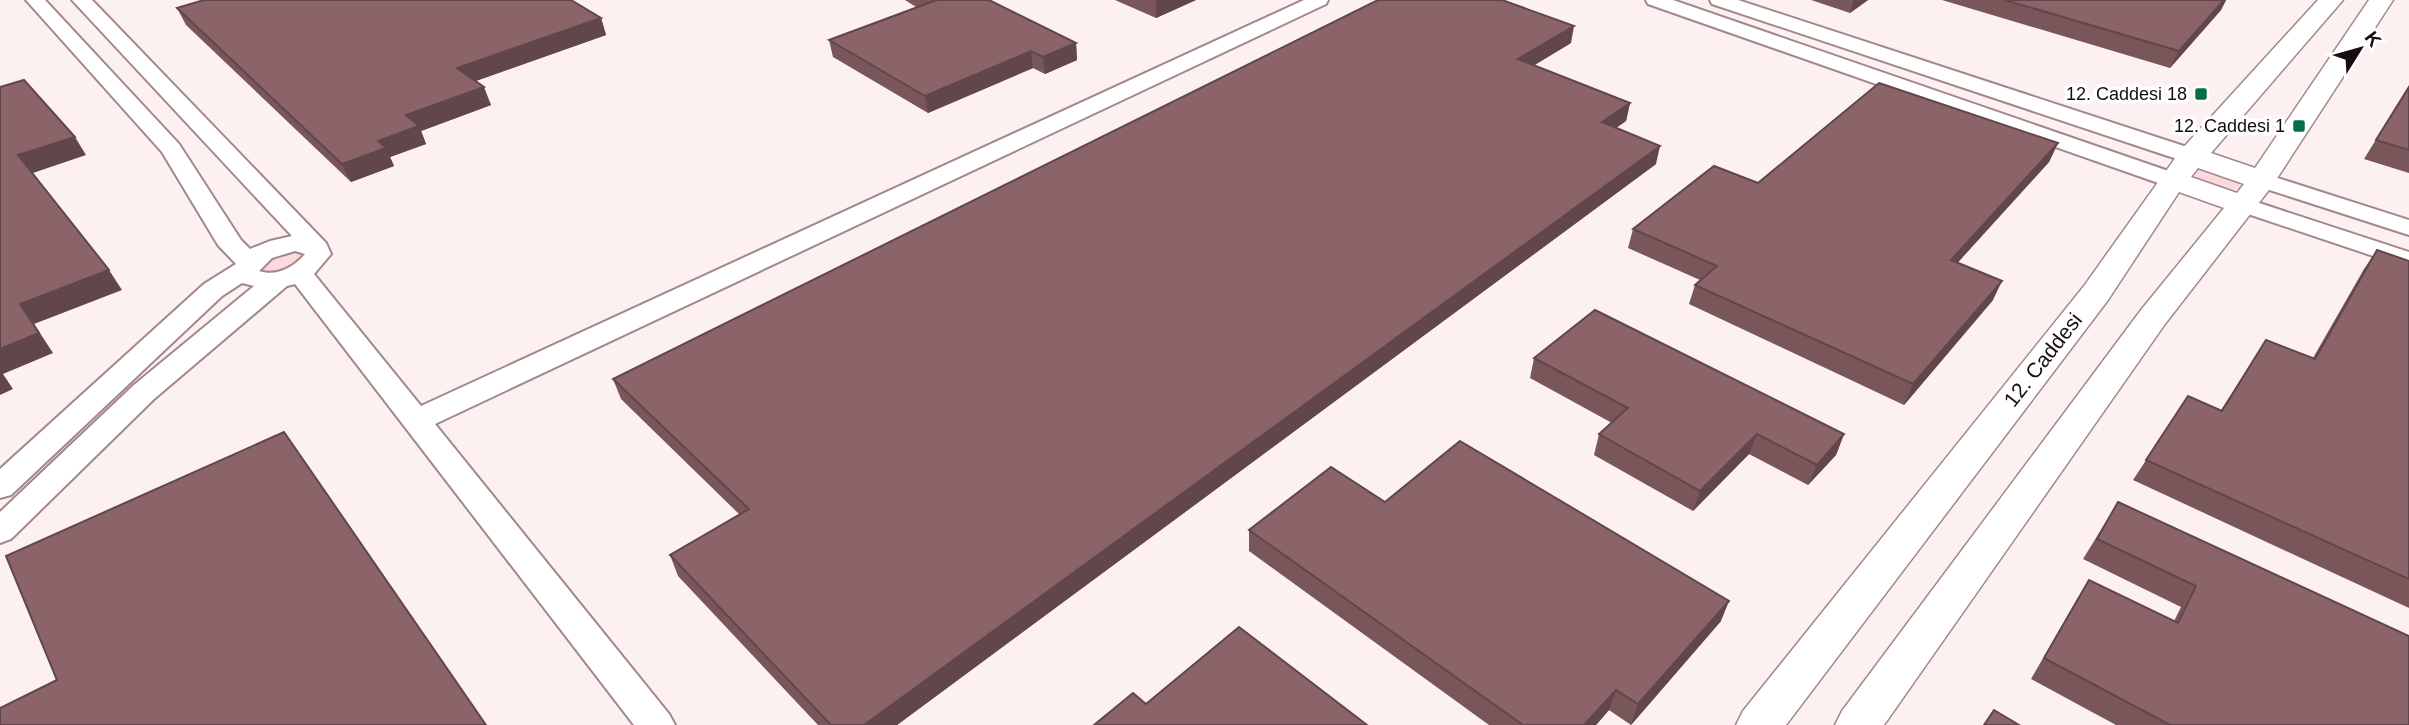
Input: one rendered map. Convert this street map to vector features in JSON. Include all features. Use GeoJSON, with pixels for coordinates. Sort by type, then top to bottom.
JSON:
{"type":"FeatureCollection","features":[{"type":"Feature","properties":{"kind":"street"},"geometry":{"type":"LineString","coordinates":[[35,0],[171,149],[230,245],[247,266],[247,275],[253,278],[298,267]]}},
{"type":"Feature","properties":{"kind":"street"},"geometry":{"type":"LineString","coordinates":[[81,0],[298,267],[415,421],[656,725]]}},
{"type":"Feature","properties":{"kind":"street"},"geometry":{"type":"LineString","coordinates":[[415,421],[1319,0]]}},
{"type":"Feature","properties":{"kind":"street"},"geometry":{"type":"LineString","coordinates":[[1655,0],[2182,168]]}},
{"type":"Feature","properties":{"kind":"street"},"geometry":{"type":"LineString","coordinates":[[1719,0],[2253,193],[2409,260]]}},
{"type":"Feature","properties":{"kind":"street","name":"12. Caddesi"},"geometry":{"type":"LineString","coordinates":[[1759,725],[2096,293],[2182,168],[2331,0]]}},
{"type":"Feature","properties":{"kind":"street"},"geometry":{"type":"LineString","coordinates":[[1858,725],[2153,317],[2253,193],[2382,0]]}},
{"type":"Feature","properties":{"kind":"street"},"geometry":{"type":"LineString","coordinates":[[2253,193],[2409,228]]}},
{"type":"Feature","properties":{"kind":"street"},"geometry":{"type":"LineString","coordinates":[[0,487],[213,290],[279,246],[303,243],[298,267],[144,392],[0,531]]}},
{"type":"Feature","properties":{"kind":"shaded area"},"geometry":{"type":"Polygon","coordinates":[[[2199,170],[2239,182],[2240,188],[2228,190],[2209,186],[2195,175],[2199,170]]]}},
{"type":"Feature","properties":{"kind":"shaded area"},"geometry":{"type":"Polygon","coordinates":[[[295,250],[304,257],[290,268],[279,272],[262,269],[261,266],[267,258],[295,250]]]}},
{"type":"Feature","properties":{"kind":"building"},"geometry":{"type":"Polygon","coordinates":[[[204,0],[571,0],[601,18],[457,68],[484,87],[406,115],[419,126],[378,141],[386,148],[342,164],[177,8],[204,0]]]}},
{"type":"Feature","properties":{"kind":"building"},"geometry":{"type":"Polygon","coordinates":[[[932,0],[989,0],[1076,43],[1043,57],[1031,51],[925,96],[829,40],[934,1],[932,0]]]}},
{"type":"Feature","properties":{"kind":"building"},"geometry":{"type":"Polygon","coordinates":[[[1378,0],[1502,0],[1574,26],[1518,59],[1630,103],[1602,122],[1660,146],[864,725],[831,725],[670,555],[749,509],[613,379],[1378,0]]]}},
{"type":"Feature","properties":{"kind":"building"},"geometry":{"type":"Polygon","coordinates":[[[2005,0],[2224,0],[2179,51],[2005,0]]]}},
{"type":"Feature","properties":{"kind":"building"},"geometry":{"type":"Polygon","coordinates":[[[24,80],[75,137],[18,155],[109,270],[20,304],[39,333],[0,349],[0,87],[24,80]]]}},
{"type":"Feature","properties":{"kind":"building"},"geometry":{"type":"Polygon","coordinates":[[[1879,83],[2058,143],[1951,260],[2002,281],[1913,384],[1695,285],[1717,266],[1633,229],[1714,166],[1758,183],[1879,83]]]}},
{"type":"Feature","properties":{"kind":"building"},"geometry":{"type":"Polygon","coordinates":[[[2409,87],[2409,150],[2376,140],[2409,87]]]}},
{"type":"Feature","properties":{"kind":"building"},"geometry":{"type":"Polygon","coordinates":[[[2377,250],[2409,261],[2409,579],[2146,460],[2188,396],[2222,411],[2266,340],[2315,359],[2377,250]]]}},
{"type":"Feature","properties":{"kind":"building"},"geometry":{"type":"Polygon","coordinates":[[[1595,310],[1844,434],[1817,465],[1757,434],[1700,491],[1599,434],[1628,408],[1534,358],[1595,310]]]}},
{"type":"Feature","properties":{"kind":"building"},"geometry":{"type":"Polygon","coordinates":[[[284,432],[486,725],[0,725],[0,708],[57,680],[6,556],[284,432]]]}},
{"type":"Feature","properties":{"kind":"building"},"geometry":{"type":"Polygon","coordinates":[[[1460,441],[1729,601],[1638,704],[1616,690],[1584,725],[1523,725],[1249,530],[1331,467],[1385,502],[1460,441]]]}},
{"type":"Feature","properties":{"kind":"building"},"geometry":{"type":"Polygon","coordinates":[[[2118,502],[2409,636],[2409,725],[2170,725],[2044,658],[2089,580],[2178,623],[2196,586],[2097,539],[2118,502]]]}},
{"type":"Feature","properties":{"kind":"building"},"geometry":{"type":"Polygon","coordinates":[[[1239,627],[1367,725],[1094,725],[1133,693],[1146,704],[1239,627]]]}},
{"type":"Feature","properties":{"kind":"building"},"geometry":{"type":"Polygon","coordinates":[[[1994,710],[2019,725],[1984,725],[1994,710]]]}},
{"type":"Feature","properties":{"kind":"place","name":"12. Caddesi 18"},"geometry":{"type":"Point","coordinates":[2201,94]}},
{"type":"Feature","properties":{"kind":"place","name":"12. Caddesi 1"},"geometry":{"type":"Point","coordinates":[2299,126]}}]}
